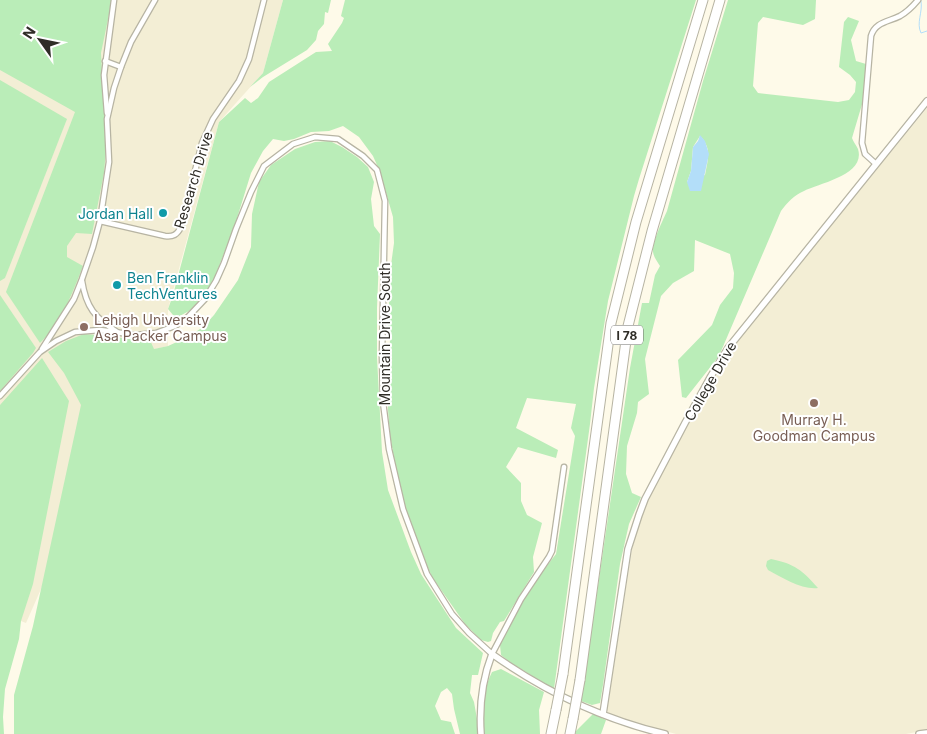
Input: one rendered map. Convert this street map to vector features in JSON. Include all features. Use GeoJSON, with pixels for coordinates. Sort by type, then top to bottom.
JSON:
{"type":"FeatureCollection","features":[{"type":"Feature","properties":{"kind":"highway","name":"I 78"},"geometry":{"type":"LineString","coordinates":[[551,734],[563,674],[610,323],[636,222],[702,0]]}},
{"type":"Feature","properties":{"kind":"highway","name":"I 78"},"geometry":{"type":"LineString","coordinates":[[570,734],[580,680],[628,326],[652,231],[720,0]]}},
{"type":"Feature","properties":{"kind":"street"},"geometry":{"type":"LineString","coordinates":[[40,352],[74,299],[93,247],[100,221],[110,162],[104,75],[114,0]]}},
{"type":"Feature","properties":{"kind":"street"},"geometry":{"type":"LineString","coordinates":[[107,119],[121,67],[132,42],[155,0]]}},
{"type":"Feature","properties":{"kind":"street","name":"Research Drive"},"geometry":{"type":"LineString","coordinates":[[100,221],[165,236],[173,236],[179,232],[202,143],[213,119],[239,81],[249,59],[264,0]]}},
{"type":"Feature","properties":{"kind":"street"},"geometry":{"type":"LineString","coordinates":[[876,164],[864,154],[862,149],[873,32],[878,25],[900,16],[918,1]]}},
{"type":"Feature","properties":{"kind":"street"},"geometry":{"type":"LineString","coordinates":[[105,61],[121,67]]}},
{"type":"Feature","properties":{"kind":"street","name":"College Drive"},"geometry":{"type":"LineString","coordinates":[[603,714],[628,549],[646,498],[728,348],[927,101]]}},
{"type":"Feature","properties":{"kind":"street","name":"Mountain Drive South"},"geometry":{"type":"LineString","coordinates":[[0,396],[40,352],[56,341],[75,332],[100,330],[136,335],[156,333],[175,326],[188,317],[205,299],[216,282],[239,220],[264,166],[292,144],[315,137],[338,139],[363,156],[377,170],[384,201],[382,356],[384,410],[389,449],[403,509],[427,574],[452,614],[469,633],[492,654],[517,672],[573,702],[646,732],[665,734]]}},
{"type":"Feature","properties":{"kind":"street"},"geometry":{"type":"LineString","coordinates":[[82,280],[89,307],[99,319],[118,333]]}},
{"type":"Feature","properties":{"kind":"street"},"geometry":{"type":"LineString","coordinates":[[74,299],[86,300]]}},
{"type":"Feature","properties":{"kind":"street"},"geometry":{"type":"LineString","coordinates":[[481,734],[480,707],[486,671],[492,654],[521,598],[552,551],[564,467]]}},
{"type":"Feature","properties":{"kind":"street"},"geometry":{"type":"LineString","coordinates":[[919,734],[927,733]]}},
{"type":"Feature","properties":{"kind":"shaded area","name":"Lehigh University Asa Packer Campus"},"geometry":{"type":"Polygon","coordinates":[[[0,0],[283,0],[263,73],[219,122],[168,309],[168,346],[146,351],[26,623],[0,613],[0,0]]]}},
{"type":"Feature","properties":{"kind":"shaded area","name":"Murray H. Goodman Campus"},"geometry":{"type":"Polygon","coordinates":[[[927,108],[927,730],[906,734],[676,734],[609,714],[607,710],[632,550],[638,525],[649,497],[715,374],[737,340],[927,108]]]}},
{"type":"Feature","properties":{"kind":"green space"},"geometry":{"type":"Polygon","coordinates":[[[0,0],[112,0],[101,53],[106,149],[104,173],[92,234],[76,233],[67,246],[67,257],[83,266],[71,297],[60,317],[40,343],[6,292],[75,112],[0,70],[0,0]]]}},
{"type":"Feature","properties":{"kind":"green space"},"geometry":{"type":"Polygon","coordinates":[[[283,0],[331,0],[328,13],[325,12],[324,24],[318,31],[316,40],[307,50],[250,87],[263,73],[283,0]]]}},
{"type":"Feature","properties":{"kind":"green space"},"geometry":{"type":"Polygon","coordinates":[[[345,0],[696,0],[634,196],[608,301],[594,388],[554,689],[501,655],[500,645],[532,585],[556,554],[575,436],[571,428],[576,404],[527,398],[516,428],[558,450],[556,458],[518,447],[506,467],[521,483],[521,501],[527,515],[542,523],[533,557],[534,572],[504,621],[500,622],[493,633],[491,641],[481,640],[465,624],[432,577],[418,545],[398,481],[390,435],[388,410],[388,357],[390,341],[388,324],[394,243],[393,217],[380,172],[373,156],[359,137],[343,126],[329,131],[311,132],[284,141],[273,139],[263,151],[251,173],[234,228],[213,282],[203,298],[189,311],[178,317],[173,315],[168,309],[219,122],[245,98],[251,103],[258,98],[269,82],[316,52],[332,51],[328,44],[344,18],[341,16],[345,0]]]}},
{"type":"Feature","properties":{"kind":"green space"},"geometry":{"type":"Polygon","coordinates":[[[728,0],[816,0],[815,19],[803,25],[763,17],[758,23],[753,86],[758,93],[838,102],[849,100],[855,92],[856,82],[839,67],[844,22],[848,17],[859,21],[851,40],[856,61],[866,64],[863,101],[852,138],[858,149],[859,158],[849,172],[800,193],[781,211],[719,356],[686,398],[682,397],[678,360],[712,325],[720,305],[733,288],[734,273],[730,254],[695,240],[694,271],[673,283],[661,296],[645,359],[649,394],[638,402],[637,413],[627,446],[626,474],[632,493],[641,497],[629,524],[620,564],[600,703],[592,705],[581,701],[630,368],[642,303],[649,303],[655,275],[660,266],[653,254],[654,243],[667,211],[703,81],[728,0]],[[700,136],[693,147],[691,171],[687,182],[705,175],[708,149],[700,136]]]}},
{"type":"Feature","properties":{"kind":"green space"},"geometry":{"type":"Polygon","coordinates":[[[0,80],[67,119],[5,278],[0,281],[0,80]]]}},
{"type":"Feature","properties":{"kind":"green space"},"geometry":{"type":"Polygon","coordinates":[[[330,141],[357,157],[368,167],[374,182],[371,199],[374,226],[380,234],[377,357],[382,452],[388,490],[421,574],[456,628],[483,653],[478,675],[472,675],[470,693],[474,702],[477,719],[477,734],[460,734],[452,694],[447,688],[441,692],[435,706],[441,720],[451,722],[455,734],[14,734],[14,695],[33,626],[81,405],[64,373],[48,352],[66,341],[84,334],[128,339],[149,338],[154,349],[168,346],[188,337],[203,327],[214,315],[238,280],[251,247],[252,214],[259,182],[271,165],[295,149],[315,142],[330,141]]]}},
{"type":"Feature","properties":{"kind":"green space"},"geometry":{"type":"Polygon","coordinates":[[[0,295],[36,348],[0,391],[0,295]]]}},
{"type":"Feature","properties":{"kind":"green space"},"geometry":{"type":"Polygon","coordinates":[[[42,358],[69,401],[33,584],[21,621],[19,639],[5,689],[4,734],[0,734],[0,405],[42,358]]]}},
{"type":"Feature","properties":{"kind":"green space"},"geometry":{"type":"Polygon","coordinates":[[[771,559],[798,569],[818,588],[799,585],[768,570],[766,566],[767,561],[771,559]]]}},
{"type":"Feature","properties":{"kind":"green space"},"geometry":{"type":"Polygon","coordinates":[[[501,669],[544,692],[539,710],[540,734],[483,734],[483,710],[486,687],[492,672],[501,669]]]}},
{"type":"Feature","properties":{"kind":"green space"},"geometry":{"type":"Polygon","coordinates":[[[593,714],[606,720],[601,734],[575,734],[576,731],[593,714]]]}},
{"type":"Feature","properties":{"kind":"water"},"geometry":{"type":"Polygon","coordinates":[[[700,135],[705,141],[709,154],[701,191],[690,191],[687,182],[691,171],[693,147],[700,135]]]}},
{"type":"Feature","properties":{"kind":"waterway"},"geometry":{"type":"LineString","coordinates":[[921,1],[920,29],[921,33],[927,31]]}},
{"type":"Feature","properties":{"kind":"place","name":"Jordan Hall"},"geometry":{"type":"Point","coordinates":[163,213]}},
{"type":"Feature","properties":{"kind":"place","name":"Ben Franklin TechVentures"},"geometry":{"type":"Point","coordinates":[117,285]}},
{"type":"Feature","properties":{"kind":"place","name":"Lehigh University Asa Packer Campus"},"geometry":{"type":"Point","coordinates":[84,327]}},
{"type":"Feature","properties":{"kind":"place","name":"Murray H. Goodman Campus"},"geometry":{"type":"Point","coordinates":[814,403]}}]}
